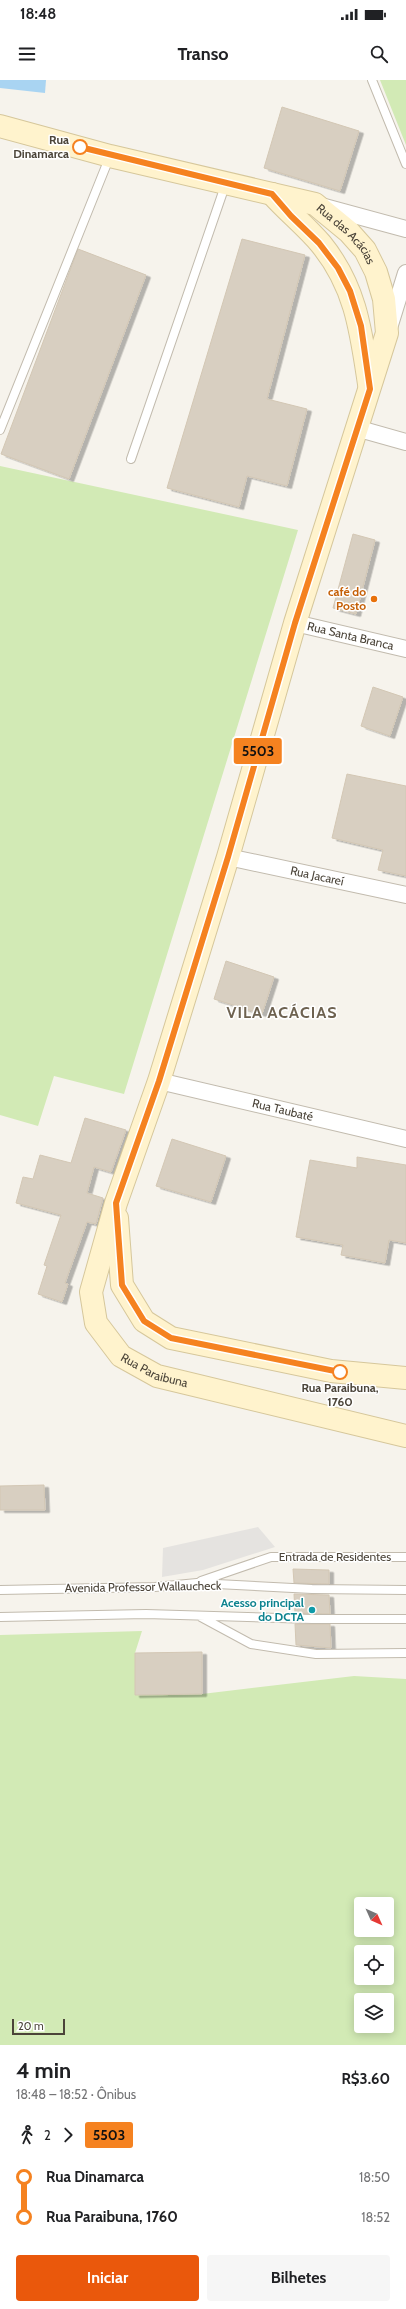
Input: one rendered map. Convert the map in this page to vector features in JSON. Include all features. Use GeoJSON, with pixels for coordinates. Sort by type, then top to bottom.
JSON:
{"type":"FeatureCollection","features":[{"type":"Feature","properties":{"kind":"main road"},"geometry":{"type":"LineString","coordinates":[[0,126],[110,156],[272,194]]}},
{"type":"Feature","properties":{"kind":"main road","name":"Rua das Acácias"},"geometry":{"type":"LineString","coordinates":[[116,1203],[159,1081],[228,857],[295,623],[387,333],[384,299],[376,272],[365,250],[349,232],[315,204],[272,194]]}},
{"type":"Feature","properties":{"kind":"main road","name":"Rua das Acácias"},"geometry":{"type":"LineString","coordinates":[[272,194],[291,216],[319,243],[338,268],[350,291],[361,326],[370,389]]}},
{"type":"Feature","properties":{"kind":"main road"},"geometry":{"type":"LineString","coordinates":[[116,1203],[122,1285],[144,1321],[171,1338],[331,1371],[406,1378]]}},
{"type":"Feature","properties":{"kind":"main road","name":"Rua Paraibuna"},"geometry":{"type":"LineString","coordinates":[[116,1203],[91,1292],[96,1324],[121,1356],[157,1376],[406,1436]]}},
{"type":"Feature","properties":{"kind":"street"},"geometry":{"type":"LineString","coordinates":[[315,204],[406,229]]}},
{"type":"Feature","properties":{"kind":"street"},"geometry":{"type":"LineString","coordinates":[[387,333],[406,273]]}},
{"type":"Feature","properties":{"kind":"street"},"geometry":{"type":"LineString","coordinates":[[356,428],[406,442]]}},
{"type":"Feature","properties":{"kind":"street","name":"Rua Santa Branca"},"geometry":{"type":"LineString","coordinates":[[295,623],[406,649]]}},
{"type":"Feature","properties":{"kind":"street","name":"Rua Jacareí"},"geometry":{"type":"LineString","coordinates":[[228,857],[406,895]]}},
{"type":"Feature","properties":{"kind":"street","name":"Rua Taubaté"},"geometry":{"type":"LineString","coordinates":[[159,1081],[406,1139]]}},
{"type":"Feature","properties":{"kind":"lane"},"geometry":{"type":"LineString","coordinates":[[372,80],[406,164]]}},
{"type":"Feature","properties":{"kind":"lane"},"geometry":{"type":"LineString","coordinates":[[0,430],[110,156]]}},
{"type":"Feature","properties":{"kind":"lane"},"geometry":{"type":"LineString","coordinates":[[131,459],[226,183]]}},
{"type":"Feature","properties":{"kind":"lane","name":"Entrada de Residentes"},"geometry":{"type":"LineString","coordinates":[[197,1583],[271,1557],[406,1557]]}},
{"type":"Feature","properties":{"kind":"lane","name":"Avenida Professor Wallaucheck"},"geometry":{"type":"LineString","coordinates":[[0,1590],[155,1587],[197,1583],[312,1589],[406,1590]]}},
{"type":"Feature","properties":{"kind":"lane"},"geometry":{"type":"LineString","coordinates":[[0,1617],[146,1614],[312,1619],[406,1618]]}},
{"type":"Feature","properties":{"kind":"lane"},"geometry":{"type":"LineString","coordinates":[[199,1616],[251,1644],[316,1654],[406,1653]]}},
{"type":"Feature","properties":{"kind":"green space"},"geometry":{"type":"Polygon","coordinates":[[[380,80],[406,80],[406,145],[380,80]]]}},
{"type":"Feature","properties":{"kind":"green space"},"geometry":{"type":"Polygon","coordinates":[[[0,466],[298,530],[124,1094],[54,1076],[38,1126],[0,1115],[0,466]]]}},
{"type":"Feature","properties":{"kind":"green space"},"geometry":{"type":"Polygon","coordinates":[[[142,1631],[135,1653],[135,1695],[202,1694],[354,1676],[406,1679],[406,2045],[0,2045],[0,1635],[142,1631]]]}},
{"type":"Feature","properties":{"kind":"shaded area"},"geometry":{"type":"Polygon","coordinates":[[[258,1527],[275,1547],[203,1570],[162,1577],[163,1548],[258,1527]]]}},
{"type":"Feature","properties":{"kind":"water"},"geometry":{"type":"Polygon","coordinates":[[[0,80],[46,80],[45,93],[0,88],[0,80]]]}},
{"type":"Feature","properties":{"kind":"building"},"geometry":{"type":"Polygon","coordinates":[[[282,107],[359,131],[340,191],[264,168],[282,107]]]}},
{"type":"Feature","properties":{"kind":"building"},"geometry":{"type":"Polygon","coordinates":[[[242,239],[305,255],[267,399],[307,409],[287,486],[247,476],[239,507],[167,488],[242,239]]]}},
{"type":"Feature","properties":{"kind":"building"},"geometry":{"type":"Polygon","coordinates":[[[78,249],[146,275],[69,479],[1,454],[78,249]]]}},
{"type":"Feature","properties":{"kind":"building"},"geometry":{"type":"Polygon","coordinates":[[[353,534],[375,540],[356,614],[333,608],[353,534]]]}},
{"type":"Feature","properties":{"kind":"building"},"geometry":{"type":"Polygon","coordinates":[[[373,687],[403,697],[390,736],[361,726],[373,687]]]}},
{"type":"Feature","properties":{"kind":"building"},"geometry":{"type":"Polygon","coordinates":[[[347,774],[406,786],[406,876],[378,870],[383,850],[332,838],[347,774]]]}},
{"type":"Feature","properties":{"kind":"building"},"geometry":{"type":"Polygon","coordinates":[[[226,961],[274,977],[262,1014],[214,999],[226,961]]]}},
{"type":"Feature","properties":{"kind":"building"},"geometry":{"type":"Polygon","coordinates":[[[85,1118],[126,1130],[111,1172],[94,1167],[87,1193],[103,1198],[96,1224],[87,1222],[65,1283],[68,1284],[62,1302],[38,1294],[47,1266],[44,1265],[61,1215],[16,1203],[23,1177],[33,1179],[40,1155],[71,1163],[85,1118]]]}},
{"type":"Feature","properties":{"kind":"building"},"geometry":{"type":"Polygon","coordinates":[[[172,1139],[226,1156],[211,1202],[156,1186],[172,1139]]]}},
{"type":"Feature","properties":{"kind":"building"},"geometry":{"type":"Polygon","coordinates":[[[357,1157],[406,1165],[406,1243],[389,1240],[385,1263],[341,1255],[343,1245],[296,1237],[310,1160],[357,1168],[357,1157]]]}},
{"type":"Feature","properties":{"kind":"building"},"geometry":{"type":"Polygon","coordinates":[[[44,1485],[45,1510],[0,1510],[0,1486],[44,1485]]]}},
{"type":"Feature","properties":{"kind":"building"},"geometry":{"type":"Polygon","coordinates":[[[293,1569],[329,1570],[329,1584],[294,1583],[293,1569]]]}},
{"type":"Feature","properties":{"kind":"building"},"geometry":{"type":"Polygon","coordinates":[[[294,1594],[329,1595],[330,1614],[295,1613],[294,1594]]]}},
{"type":"Feature","properties":{"kind":"building"},"geometry":{"type":"Polygon","coordinates":[[[295,1624],[330,1624],[331,1648],[296,1645],[295,1624]]]}},
{"type":"Feature","properties":{"kind":"building"},"geometry":{"type":"Polygon","coordinates":[[[202,1652],[202,1694],[135,1695],[135,1653],[202,1652]]]}},
{"type":"Feature","properties":{"kind":"bus line","name":"5503"},"geometry":{"type":"LineString","coordinates":[[80,147],[110,156],[272,194],[291,216],[319,243],[338,268],[350,291],[361,326],[370,389],[295,623],[228,857],[159,1081],[116,1203],[122,1285],[144,1321],[171,1338],[340,1372]]}},
{"type":"Feature","properties":{"kind":"place","name":"Rua Dinamarca"},"geometry":{"type":"Point","coordinates":[80,147]}},
{"type":"Feature","properties":{"kind":"place","name":"café do Posto"},"geometry":{"type":"Point","coordinates":[374,599]}},
{"type":"Feature","properties":{"kind":"place","name":"Rua Paraibuna, 1760"},"geometry":{"type":"Point","coordinates":[340,1372]}},
{"type":"Feature","properties":{"kind":"place","name":"Acesso principal do DCTA"},"geometry":{"type":"Point","coordinates":[312,1610]}},
{"type":"Feature","properties":{"kind":"district","name":"VILA ACÁCIAS"},"geometry":{"type":"Point","coordinates":[282,1012]}}]}
